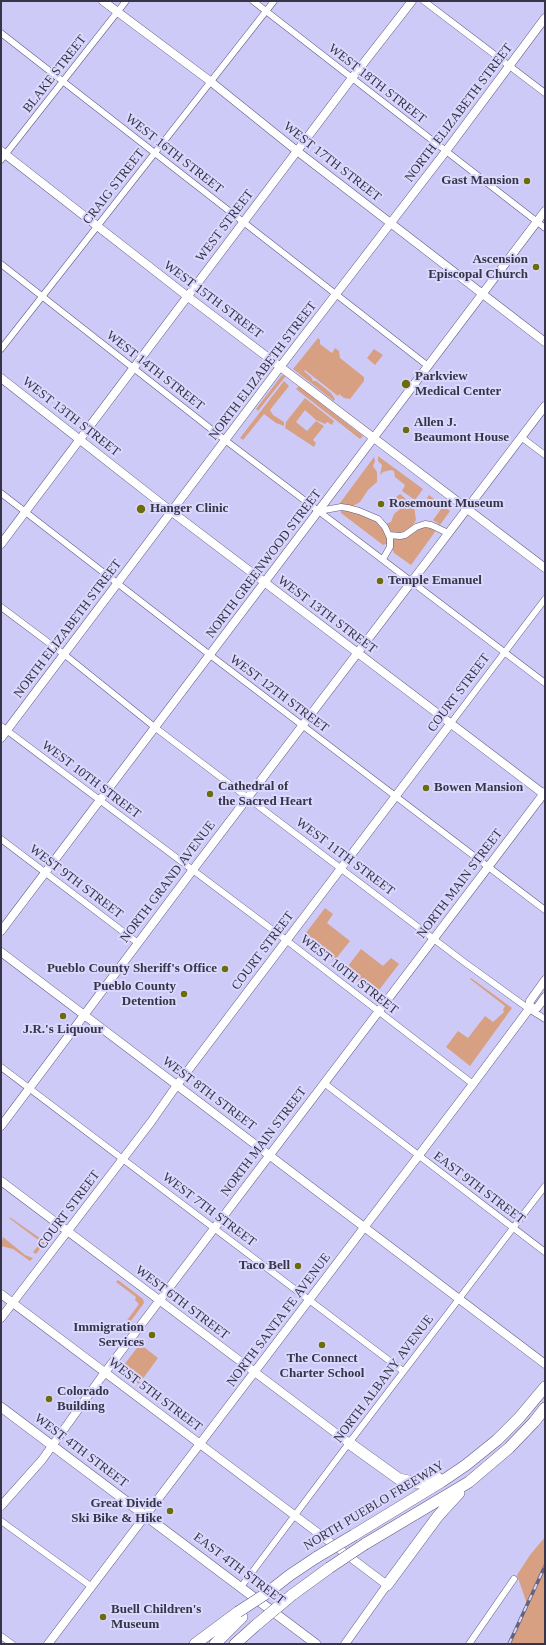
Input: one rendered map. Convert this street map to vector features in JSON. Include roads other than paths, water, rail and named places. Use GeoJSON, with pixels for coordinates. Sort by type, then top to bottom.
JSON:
{"type":"FeatureCollection","features":[{"type":"Feature","properties":{"kind":"highway","name":"NORTH PUEBLO FREEWAY"},"geometry":{"type":"LineString","coordinates":[[240,1614],[278,1584],[317,1557],[441,1482],[466,1465],[515,1422],[545,1387]]}},
{"type":"Feature","properties":{"kind":"highway"},"geometry":{"type":"LineString","coordinates":[[387,1585],[438,1516],[469,1482],[509,1448],[545,1408]]}},
{"type":"Feature","properties":{"kind":"highway"},"geometry":{"type":"LineString","coordinates":[[349,1442],[390,1474],[408,1482],[431,1482],[466,1465]]}},
{"type":"Feature","properties":{"kind":"highway"},"geometry":{"type":"LineString","coordinates":[[235,1644],[292,1595],[329,1568],[365,1544],[469,1482]]}},
{"type":"Feature","properties":{"kind":"highway"},"geometry":{"type":"LineString","coordinates":[[195,1644],[240,1614]]}},
{"type":"Feature","properties":{"kind":"highway"},"geometry":{"type":"LineString","coordinates":[[215,1644],[240,1614]]}},
{"type":"Feature","properties":{"kind":"highway"},"geometry":{"type":"LineString","coordinates":[[241,1644],[255,1626]]}},
{"type":"Feature","properties":{"kind":"main road","name":"WEST 4TH STREET"},"geometry":{"type":"LineString","coordinates":[[1,1407],[146,1516]]}},
{"type":"Feature","properties":{"kind":"main road","name":"EAST 4TH STREET"},"geometry":{"type":"LineString","coordinates":[[146,1516],[316,1644]]}},
{"type":"Feature","properties":{"kind":"street","name":"WEST 17TH STREET"},"geometry":{"type":"LineString","coordinates":[[103,1],[210,82],[482,295],[545,342]]}},
{"type":"Feature","properties":{"kind":"street","name":"BLAKE STREET"},"geometry":{"type":"LineString","coordinates":[[2,155],[126,1]]}},
{"type":"Feature","properties":{"kind":"street","name":"WEST 18TH STREET"},"geometry":{"type":"LineString","coordinates":[[253,1],[545,228]]}},
{"type":"Feature","properties":{"kind":"street","name":"CRAIG STREET"},"geometry":{"type":"LineString","coordinates":[[1,349],[274,1]]}},
{"type":"Feature","properties":{"kind":"street","name":"WEST STREET"},"geometry":{"type":"LineString","coordinates":[[1,544],[243,222],[412,1]]}},
{"type":"Feature","properties":{"kind":"street"},"geometry":{"type":"LineString","coordinates":[[424,1],[545,93]]}},
{"type":"Feature","properties":{"kind":"street","name":"NORTH ELIZABETH STREET"},"geometry":{"type":"LineString","coordinates":[[1,738],[4,728],[65,655],[280,367],[446,151],[545,18]]}},
{"type":"Feature","properties":{"kind":"street","name":"WEST 16TH STREET"},"geometry":{"type":"LineString","coordinates":[[1,33],[428,366]]}},
{"type":"Feature","properties":{"kind":"street","name":"WEST 15TH STREET"},"geometry":{"type":"LineString","coordinates":[[2,155],[545,568]]}},
{"type":"Feature","properties":{"kind":"street","name":"NORTH GREENWOOD STREET"},"geometry":{"type":"LineString","coordinates":[[1,931],[545,212]]}},
{"type":"Feature","properties":{"kind":"street","name":"WEST 14TH STREET"},"geometry":{"type":"LineString","coordinates":[[1,264],[225,440],[545,683]]}},
{"type":"Feature","properties":{"kind":"street","name":"WEST 13TH STREET"},"geometry":{"type":"LineString","coordinates":[[1,378],[172,512],[544,794]]}},
{"type":"Feature","properties":{"kind":"street","name":"NORTH GRAND AVENUE"},"geometry":{"type":"LineString","coordinates":[[1,1126],[247,797],[545,406]]}},
{"type":"Feature","properties":{"kind":"street"},"geometry":{"type":"LineString","coordinates":[[522,436],[545,455]]}},
{"type":"Feature","properties":{"kind":"street","name":"WEST 12TH STREET"},"geometry":{"type":"LineString","coordinates":[[1,493],[302,726],[545,910]]}},
{"type":"Feature","properties":{"kind":"street"},"geometry":{"type":"LineString","coordinates":[[319,511],[341,507],[359,511],[378,519],[385,527],[389,535],[390,547],[383,559]]}},
{"type":"Feature","properties":{"kind":"street"},"geometry":{"type":"LineString","coordinates":[[389,535],[404,535],[416,527],[425,524],[431,525],[448,533]]}},
{"type":"Feature","properties":{"kind":"street","name":"COURT STREET"},"geometry":{"type":"LineString","coordinates":[[1,1318],[123,1159],[286,940],[545,599]]}},
{"type":"Feature","properties":{"kind":"street","name":"WEST 11TH STREET"},"geometry":{"type":"LineString","coordinates":[[1,607],[65,655],[155,727],[433,938],[529,1009],[545,1019]]}},
{"type":"Feature","properties":{"kind":"street","name":"WEST 10TH STREET"},"geometry":{"type":"LineString","coordinates":[[4,728],[286,940],[473,1084]]}},
{"type":"Feature","properties":{"kind":"street","name":"NORTH MAIN STREET"},"geometry":{"type":"LineString","coordinates":[[1,1506],[42,1460],[159,1300],[544,794]]}},
{"type":"Feature","properties":{"kind":"street","name":"WEST 9TH STREET"},"geometry":{"type":"LineString","coordinates":[[1,838],[138,943]]}},
{"type":"Feature","properties":{"kind":"street","name":"WEST 8TH STREET"},"geometry":{"type":"LineString","coordinates":[[1,952],[543,1363]]}},
{"type":"Feature","properties":{"kind":"street","name":"NORTH SANTA FE AVENUE"},"geometry":{"type":"LineString","coordinates":[[48,1644],[473,1084],[529,1009],[530,1001],[545,980]]}},
{"type":"Feature","properties":{"kind":"street","name":"NORTH SANTA FE AVENUE"},"geometry":{"type":"LineString","coordinates":[[529,1009],[537,1008],[545,997]]}},
{"type":"Feature","properties":{"kind":"street","name":"WEST 7TH STREET"},"geometry":{"type":"LineString","coordinates":[[1,1067],[403,1372]]}},
{"type":"Feature","properties":{"kind":"street"},"geometry":{"type":"LineString","coordinates":[[324,1083],[418,1155]]}},
{"type":"Feature","properties":{"kind":"street","name":"EAST 9TH STREET"},"geometry":{"type":"LineString","coordinates":[[418,1155],[545,1252]]}},
{"type":"Feature","properties":{"kind":"street","name":"WEST 6TH STREET"},"geometry":{"type":"LineString","coordinates":[[1,1182],[349,1442]]}},
{"type":"Feature","properties":{"kind":"street","name":"NORTH ALBANY AVENUE"},"geometry":{"type":"LineString","coordinates":[[241,1587],[349,1442],[545,1186]]}},
{"type":"Feature","properties":{"kind":"street","name":"WEST 5TH STREET"},"geometry":{"type":"LineString","coordinates":[[1,1294],[387,1585]]}},
{"type":"Feature","properties":{"kind":"street"},"geometry":{"type":"LineString","coordinates":[[1,1521],[92,1587]]}},
{"type":"Feature","properties":{"kind":"street"},"geometry":{"type":"LineString","coordinates":[[469,1644],[514,1579]]}},
{"type":"Feature","properties":{"kind":"street"},"geometry":{"type":"LineString","coordinates":[[344,1644],[387,1585]]}},
{"type":"Feature","properties":{"kind":"street"},"geometry":{"type":"LineString","coordinates":[[1,1636],[12,1644]]}},
{"type":"Feature","properties":{"kind":"railway"},"geometry":{"type":"LineString","coordinates":[[509,1644],[545,1566]]}},
{"type":"Feature","properties":{"kind":"place","name":"Gast Mansion"},"geometry":{"type":"Point","coordinates":[527,181]}},
{"type":"Feature","properties":{"kind":"place","name":"Ascension Episcopal Church"},"geometry":{"type":"Point","coordinates":[536,267]}},
{"type":"Feature","properties":{"kind":"place","name":"Parkview Medical Center"},"geometry":{"type":"Point","coordinates":[406,384]}},
{"type":"Feature","properties":{"kind":"place","name":"Allen J. Beaumont House"},"geometry":{"type":"Point","coordinates":[406,430]}},
{"type":"Feature","properties":{"kind":"place","name":"Rosemount Museum"},"geometry":{"type":"Point","coordinates":[381,504]}},
{"type":"Feature","properties":{"kind":"place","name":"Hanger Clinic"},"geometry":{"type":"Point","coordinates":[141,509]}},
{"type":"Feature","properties":{"kind":"place","name":"Temple Emanuel"},"geometry":{"type":"Point","coordinates":[380,581]}},
{"type":"Feature","properties":{"kind":"place","name":"Bowen Mansion"},"geometry":{"type":"Point","coordinates":[426,788]}},
{"type":"Feature","properties":{"kind":"place","name":"Cathedral of the Sacred Heart"},"geometry":{"type":"Point","coordinates":[210,794]}},
{"type":"Feature","properties":{"kind":"place","name":"Pueblo County Sheriff's Office"},"geometry":{"type":"Point","coordinates":[225,969]}},
{"type":"Feature","properties":{"kind":"place","name":"Pueblo County Detention"},"geometry":{"type":"Point","coordinates":[184,994]}},
{"type":"Feature","properties":{"kind":"place","name":"J.R.'s Liquour"},"geometry":{"type":"Point","coordinates":[63,1016]}},
{"type":"Feature","properties":{"kind":"place","name":"Taco Bell"},"geometry":{"type":"Point","coordinates":[298,1266]}},
{"type":"Feature","properties":{"kind":"place","name":"Immigration Services"},"geometry":{"type":"Point","coordinates":[152,1335]}},
{"type":"Feature","properties":{"kind":"place","name":"The Connect Charter School"},"geometry":{"type":"Point","coordinates":[322,1345]}},
{"type":"Feature","properties":{"kind":"place","name":"Colorado Building"},"geometry":{"type":"Point","coordinates":[49,1399]}},
{"type":"Feature","properties":{"kind":"place","name":"Great Divide Ski Bike & Hike"},"geometry":{"type":"Point","coordinates":[170,1511]}},
{"type":"Feature","properties":{"kind":"place","name":"Buell Children's Museum"},"geometry":{"type":"Point","coordinates":[103,1617]}}]}
